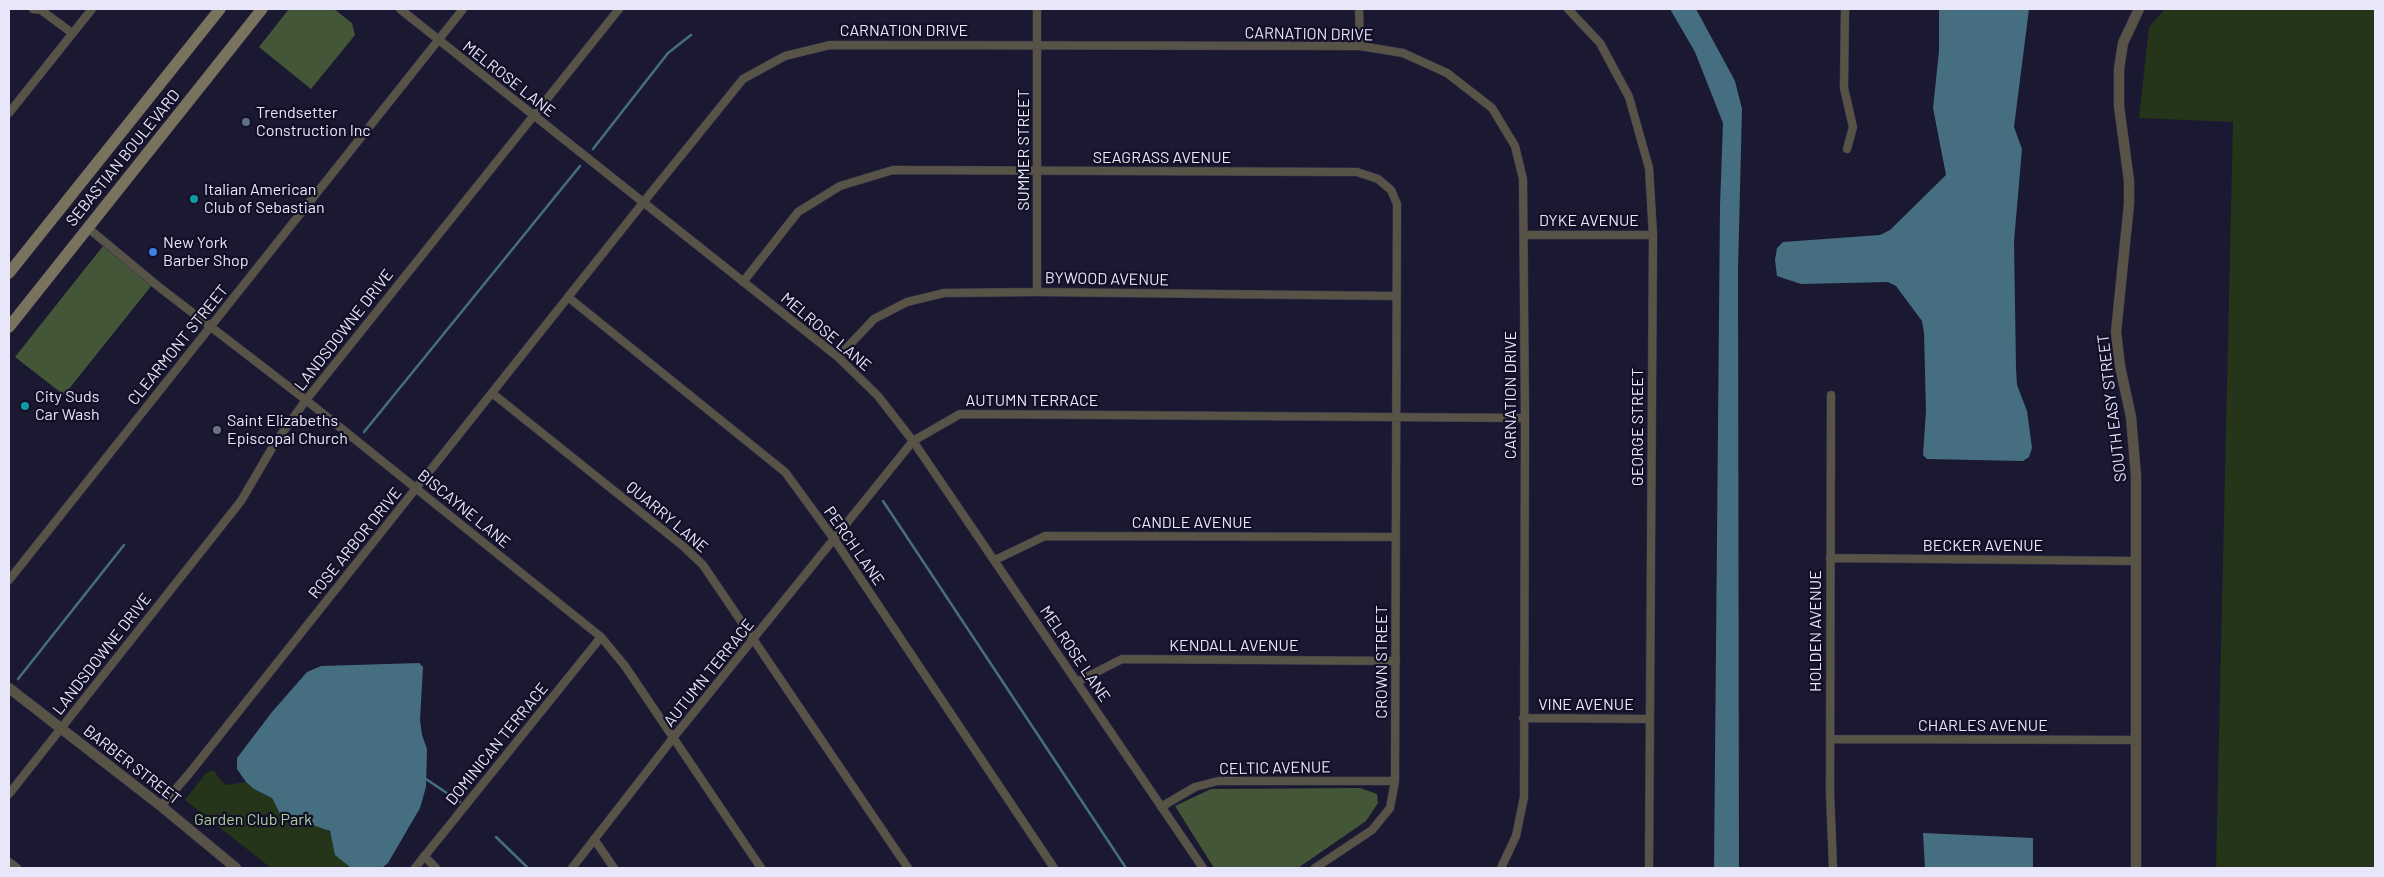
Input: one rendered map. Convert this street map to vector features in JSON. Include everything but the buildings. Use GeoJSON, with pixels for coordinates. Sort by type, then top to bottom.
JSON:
{"type":"FeatureCollection","features":[{"type":"Feature","properties":{"kind":"main road","name":"SEBASTIAN BOULEVARD"},"geometry":{"type":"LineString","coordinates":[[9,273],[220,9]]}},
{"type":"Feature","properties":{"kind":"main road","name":"SEBASTIAN BOULEVARD"},"geometry":{"type":"LineString","coordinates":[[9,327],[262,9]]}},
{"type":"Feature","properties":{"kind":"street"},"geometry":{"type":"LineString","coordinates":[[33,9],[41,10],[72,33]]}},
{"type":"Feature","properties":{"kind":"street"},"geometry":{"type":"LineString","coordinates":[[9,113],[92,9]]}},
{"type":"Feature","properties":{"kind":"street","name":"MELROSE LANE"},"geometry":{"type":"LineString","coordinates":[[400,9],[838,356],[878,396],[913,441],[995,560],[1203,868]]}},
{"type":"Feature","properties":{"kind":"street","name":"CLEARMONT STREET"},"geometry":{"type":"LineString","coordinates":[[9,580],[463,9]]}},
{"type":"Feature","properties":{"kind":"street","name":"LANDSDOWNE DRIVE"},"geometry":{"type":"LineString","coordinates":[[9,794],[241,501],[275,443],[306,400],[619,9]]}},
{"type":"Feature","properties":{"kind":"street","name":"SUMMER STREET"},"geometry":{"type":"LineString","coordinates":[[1037,9],[1037,292]]}},
{"type":"Feature","properties":{"kind":"street"},"geometry":{"type":"LineString","coordinates":[[1360,9],[1360,46]]}},
{"type":"Feature","properties":{"kind":"street","name":"GEORGE STREET"},"geometry":{"type":"LineString","coordinates":[[1568,9],[1600,43],[1629,97],[1649,168],[1653,235],[1649,868]]}},
{"type":"Feature","properties":{"kind":"street"},"geometry":{"type":"LineString","coordinates":[[1845,9],[1844,88],[1853,127],[1847,149]]}},
{"type":"Feature","properties":{"kind":"street","name":"SOUTH EASY STREET"},"geometry":{"type":"LineString","coordinates":[[2136,868],[2135,448],[2116,332],[2129,204],[2129,181],[2119,106],[2119,69],[2122,43],[2139,9]]}},
{"type":"Feature","properties":{"kind":"street","name":"CARNATION DRIVE"},"geometry":{"type":"LineString","coordinates":[[642,202],[743,80],[785,56],[830,45],[1360,46],[1403,53],[1447,73],[1492,108],[1515,146],[1523,179],[1525,235],[1524,797],[1516,836],[1502,868]]}},
{"type":"Feature","properties":{"kind":"street","name":"SEAGRASS AVENUE"},"geometry":{"type":"LineString","coordinates":[[743,282],[798,212],[840,186],[892,170],[1357,172],[1378,178],[1391,190],[1397,204],[1397,418]]}},
{"type":"Feature","properties":{"kind":"street","name":"ROSE ARBOR DRIVE"},"geometry":{"type":"LineString","coordinates":[[161,806],[417,488],[642,202]]}},
{"type":"Feature","properties":{"kind":"street","name":"BISCAYNE LANE"},"geometry":{"type":"LineString","coordinates":[[88,228],[417,488],[600,637],[625,666],[761,868]]}},
{"type":"Feature","properties":{"kind":"street","name":"DYKE AVENUE"},"geometry":{"type":"LineString","coordinates":[[1525,235],[1653,235]]}},
{"type":"Feature","properties":{"kind":"street","name":"BYWOOD AVENUE"},"geometry":{"type":"LineString","coordinates":[[838,356],[874,319],[907,302],[944,293],[1037,292],[1397,296]]}},
{"type":"Feature","properties":{"kind":"street","name":"PERCH LANE"},"geometry":{"type":"LineString","coordinates":[[568,298],[785,472],[834,539],[1054,868]]}},
{"type":"Feature","properties":{"kind":"street","name":"QUARRY LANE"},"geometry":{"type":"LineString","coordinates":[[492,393],[683,546],[702,565],[908,868]]}},
{"type":"Feature","properties":{"kind":"street","name":"HOLDEN AVENUE"},"geometry":{"type":"LineString","coordinates":[[1831,395],[1830,739],[1833,868]]}},
{"type":"Feature","properties":{"kind":"street","name":"AUTUMN TERRACE"},"geometry":{"type":"LineString","coordinates":[[572,868],[673,738],[913,441],[960,414],[1525,418]]}},
{"type":"Feature","properties":{"kind":"street","name":"CROWN STREET"},"geometry":{"type":"LineString","coordinates":[[1315,868],[1372,830],[1390,808],[1395,781],[1397,418]]}},
{"type":"Feature","properties":{"kind":"street","name":"CANDLE AVENUE"},"geometry":{"type":"LineString","coordinates":[[995,560],[1045,536],[1395,537]]}},
{"type":"Feature","properties":{"kind":"street","name":"BECKER AVENUE"},"geometry":{"type":"LineString","coordinates":[[1830,558],[2136,561]]}},
{"type":"Feature","properties":{"kind":"street","name":"DOMINICAN TERRACE"},"geometry":{"type":"LineString","coordinates":[[415,868],[600,637]]}},
{"type":"Feature","properties":{"kind":"street","name":"KENDALL AVENUE"},"geometry":{"type":"LineString","coordinates":[[1077,682],[1122,659],[1396,661]]}},
{"type":"Feature","properties":{"kind":"street","name":"BARBER STREET"},"geometry":{"type":"LineString","coordinates":[[9,688],[161,806],[236,868]]}},
{"type":"Feature","properties":{"kind":"street","name":"VINE AVENUE"},"geometry":{"type":"LineString","coordinates":[[1523,718],[1649,719]]}},
{"type":"Feature","properties":{"kind":"street","name":"CHARLES AVENUE"},"geometry":{"type":"LineString","coordinates":[[1830,739],[2136,740]]}},
{"type":"Feature","properties":{"kind":"street","name":"CELTIC AVENUE"},"geometry":{"type":"LineString","coordinates":[[1161,807],[1195,787],[1218,781],[1395,781]]}},
{"type":"Feature","properties":{"kind":"street"},"geometry":{"type":"LineString","coordinates":[[594,839],[614,868]]}},
{"type":"Feature","properties":{"kind":"street"},"geometry":{"type":"LineString","coordinates":[[424,856],[436,868]]}},
{"type":"Feature","properties":{"kind":"street"},"geometry":{"type":"LineString","coordinates":[[9,862],[17,868]]}},
{"type":"Feature","properties":{"kind":"green space"},"geometry":{"type":"Polygon","coordinates":[[[289,9],[334,9],[352,23],[355,35],[311,89],[259,47],[289,9]]]}},
{"type":"Feature","properties":{"kind":"green space"},"geometry":{"type":"Polygon","coordinates":[[[2165,9],[2375,9],[2375,868],[2216,868],[2233,122],[2139,118],[2149,27],[2165,9]]]}},
{"type":"Feature","properties":{"kind":"green space"},"geometry":{"type":"Polygon","coordinates":[[[103,246],[152,285],[64,395],[15,357],[103,246]]]}},
{"type":"Feature","properties":{"kind":"green space","name":"Garden Club Park"},"geometry":{"type":"Polygon","coordinates":[[[213,770],[225,785],[246,782],[254,789],[272,798],[280,814],[298,824],[307,823],[326,828],[332,837],[332,844],[350,867],[355,868],[271,868],[185,800],[206,773],[213,770]]]}},
{"type":"Feature","properties":{"kind":"green space"},"geometry":{"type":"Polygon","coordinates":[[[1360,788],[1377,794],[1378,803],[1366,821],[1298,868],[1214,868],[1175,806],[1211,789],[1360,788]]]}},
{"type":"Feature","properties":{"kind":"water"},"geometry":{"type":"Polygon","coordinates":[[[1670,9],[1696,9],[1735,81],[1742,109],[1738,270],[1739,868],[1714,868],[1720,206],[1723,123],[1695,52],[1670,9]]]}},
{"type":"Feature","properties":{"kind":"water"},"geometry":{"type":"Polygon","coordinates":[[[1939,9],[2029,9],[2014,127],[2022,149],[2014,241],[2016,369],[2017,385],[2027,411],[2032,448],[2029,457],[2023,461],[1927,459],[1923,455],[1926,411],[1924,333],[1922,321],[1896,286],[1888,282],[1801,284],[1777,276],[1775,260],[1777,248],[1783,242],[1880,235],[1890,230],[1946,175],[1933,108],[1939,51],[1939,9]]]}},
{"type":"Feature","properties":{"kind":"water"},"geometry":{"type":"Polygon","coordinates":[[[419,663],[423,667],[420,720],[422,735],[427,749],[426,787],[420,808],[388,863],[383,867],[350,867],[335,855],[330,831],[307,823],[298,824],[288,821],[280,814],[272,798],[254,789],[246,782],[237,769],[237,758],[272,712],[307,672],[321,666],[419,663]]]}},
{"type":"Feature","properties":{"kind":"water"},"geometry":{"type":"Polygon","coordinates":[[[1923,833],[2033,838],[2033,868],[1925,868],[1923,833]]]}},
{"type":"Feature","properties":{"kind":"waterway"},"geometry":{"type":"LineString","coordinates":[[593,149],[668,53],[691,35]]}},
{"type":"Feature","properties":{"kind":"waterway"},"geometry":{"type":"LineString","coordinates":[[364,432],[580,166]]}},
{"type":"Feature","properties":{"kind":"waterway"},"geometry":{"type":"LineString","coordinates":[[883,501],[1126,868]]}},
{"type":"Feature","properties":{"kind":"waterway"},"geometry":{"type":"LineString","coordinates":[[18,679],[124,545]]}},
{"type":"Feature","properties":{"kind":"waterway"},"geometry":{"type":"LineString","coordinates":[[426,779],[460,802]]}},
{"type":"Feature","properties":{"kind":"waterway"},"geometry":{"type":"LineString","coordinates":[[496,837],[528,868]]}},
{"type":"Feature","properties":{"kind":"place","name":"Trendsetter Construction Inc"},"geometry":{"type":"Point","coordinates":[246,122]}},
{"type":"Feature","properties":{"kind":"place","name":"Italian American Club of Sebastian"},"geometry":{"type":"Point","coordinates":[194,199]}},
{"type":"Feature","properties":{"kind":"place","name":"New York Barber Shop"},"geometry":{"type":"Point","coordinates":[153,252]}},
{"type":"Feature","properties":{"kind":"place","name":"City Suds Car Wash"},"geometry":{"type":"Point","coordinates":[25,406]}},
{"type":"Feature","properties":{"kind":"place","name":"Saint Elizabeths Episcopal Church"},"geometry":{"type":"Point","coordinates":[217,430]}}]}
